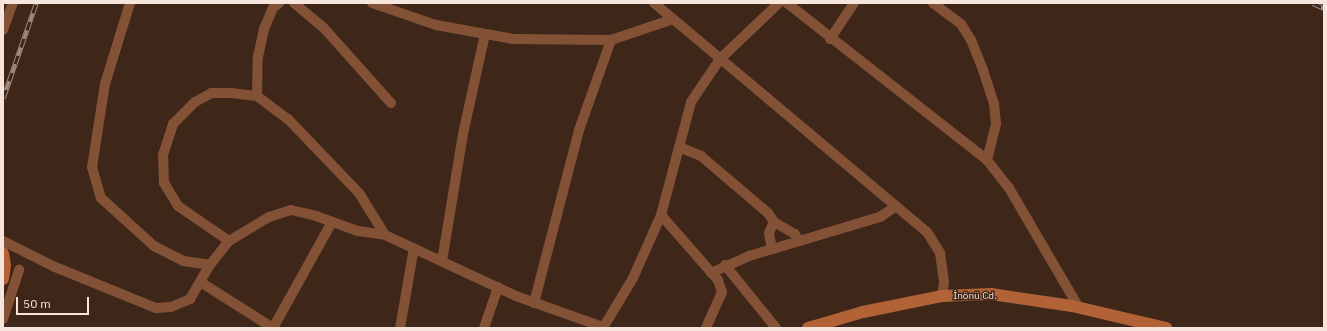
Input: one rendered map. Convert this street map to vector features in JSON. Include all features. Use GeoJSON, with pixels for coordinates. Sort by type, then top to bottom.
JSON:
{"type":"FeatureCollection","features":[{"type":"Feature","properties":{"kind":"street"},"geometry":{"type":"LineString","coordinates":[[3,30],[13,3]]}},
{"type":"Feature","properties":{"kind":"street"},"geometry":{"type":"LineString","coordinates":[[130,3],[105,84],[92,167],[101,198],[154,246],[183,262],[210,266]]}},
{"type":"Feature","properties":{"kind":"street"},"geometry":{"type":"LineString","coordinates":[[256,96],[258,57],[264,29],[273,8],[279,3]]}},
{"type":"Feature","properties":{"kind":"street"},"geometry":{"type":"LineString","coordinates":[[294,3],[300,10],[324,27],[391,103]]}},
{"type":"Feature","properties":{"kind":"street"},"geometry":{"type":"LineString","coordinates":[[372,3],[436,25],[513,39],[611,40],[673,19]]}},
{"type":"Feature","properties":{"kind":"street"},"geometry":{"type":"LineString","coordinates":[[654,3],[895,207],[927,232],[940,253],[944,282],[942,296]]}},
{"type":"Feature","properties":{"kind":"street"},"geometry":{"type":"LineString","coordinates":[[3,241],[55,268],[156,308],[171,307],[190,299],[202,283],[210,266],[229,241],[269,217],[291,210],[358,231],[385,235],[534,303],[603,328],[633,278],[661,215],[691,102],[720,59],[779,3]]}},
{"type":"Feature","properties":{"kind":"street"},"geometry":{"type":"LineString","coordinates":[[787,3],[830,39],[987,160],[1009,188],[1079,308]]}},
{"type":"Feature","properties":{"kind":"street"},"geometry":{"type":"LineString","coordinates":[[830,39],[854,3]]}},
{"type":"Feature","properties":{"kind":"street"},"geometry":{"type":"LineString","coordinates":[[933,3],[961,24],[971,40],[983,70],[994,104],[996,124],[987,160]]}},
{"type":"Feature","properties":{"kind":"street"},"geometry":{"type":"LineString","coordinates":[[442,261],[463,134],[485,34]]}},
{"type":"Feature","properties":{"kind":"street"},"geometry":{"type":"LineString","coordinates":[[534,303],[579,130],[611,40]]}},
{"type":"Feature","properties":{"kind":"street"},"geometry":{"type":"LineString","coordinates":[[229,241],[178,206],[164,183],[163,154],[174,124],[195,102],[211,93],[231,92],[256,96],[288,119],[359,193],[385,235]]}},
{"type":"Feature","properties":{"kind":"street"},"geometry":{"type":"LineString","coordinates":[[679,147],[701,156],[768,212],[774,222],[796,234],[798,240]]}},
{"type":"Feature","properties":{"kind":"street"},"geometry":{"type":"LineString","coordinates":[[711,273],[725,265],[798,240],[880,217],[895,207]]}},
{"type":"Feature","properties":{"kind":"street"},"geometry":{"type":"LineString","coordinates":[[661,215],[718,280],[722,292],[706,328]]}},
{"type":"Feature","properties":{"kind":"street"},"geometry":{"type":"LineString","coordinates":[[202,283],[273,328],[332,222]]}},
{"type":"Feature","properties":{"kind":"street"},"geometry":{"type":"LineString","coordinates":[[772,249],[769,233],[774,222]]}},
{"type":"Feature","properties":{"kind":"street"},"geometry":{"type":"LineString","coordinates":[[400,328],[414,248]]}},
{"type":"Feature","properties":{"kind":"street"},"geometry":{"type":"LineString","coordinates":[[3,253],[6,264],[3,279]]}},
{"type":"Feature","properties":{"kind":"street"},"geometry":{"type":"LineString","coordinates":[[725,265],[776,328]]}},
{"type":"Feature","properties":{"kind":"street"},"geometry":{"type":"LineString","coordinates":[[3,319],[19,270]]}},
{"type":"Feature","properties":{"kind":"street"},"geometry":{"type":"LineString","coordinates":[[484,328],[498,287]]}},
{"type":"Feature","properties":{"kind":"street","name":"İnönü Cd."},"geometry":{"type":"LineString","coordinates":[[808,328],[863,312],[942,296],[991,294],[1079,308],[1166,328]]}},
{"type":"Feature","properties":{"kind":"railway"},"geometry":{"type":"LineString","coordinates":[[3,98],[36,3]]}},
{"type":"Feature","properties":{"kind":"railway"},"geometry":{"type":"LineString","coordinates":[[1313,3],[1324,8]]}}]}
